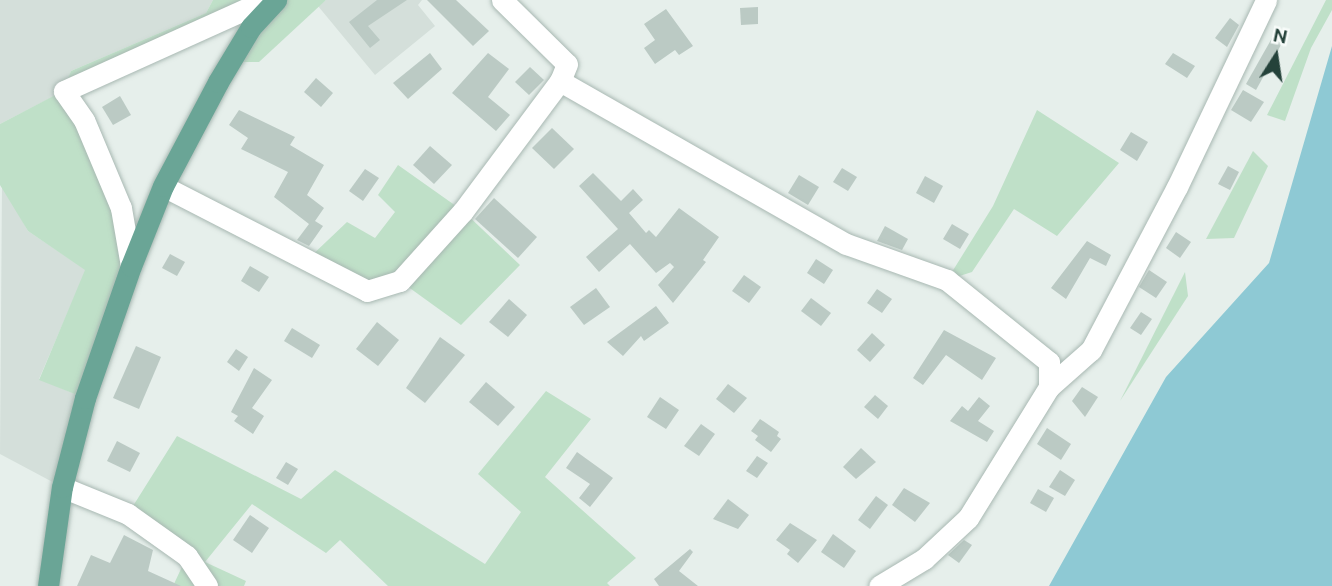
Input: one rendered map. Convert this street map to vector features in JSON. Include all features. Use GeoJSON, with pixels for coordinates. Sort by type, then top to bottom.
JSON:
{"type":"FeatureCollection","features":[{"type":"Feature","properties":{"kind":"main road"},"geometry":{"type":"LineString","coordinates":[[48,586],[62,487],[85,398],[131,266],[163,186],[228,62],[276,0]]}},
{"type":"Feature","properties":{"kind":"street"},"geometry":{"type":"LineString","coordinates":[[131,266],[121,208],[84,120],[64,91],[265,0]]}},
{"type":"Feature","properties":{"kind":"street"},"geometry":{"type":"LineString","coordinates":[[163,186],[367,291],[400,281],[463,211],[559,80],[567,64],[502,0]]}},
{"type":"Feature","properties":{"kind":"street"},"geometry":{"type":"LineString","coordinates":[[879,586],[924,559],[968,518],[1049,387],[1091,350],[1177,187],[1266,0]]}},
{"type":"Feature","properties":{"kind":"street"},"geometry":{"type":"LineString","coordinates":[[559,80],[846,244],[947,280],[1049,362],[1049,387]]}},
{"type":"Feature","properties":{"kind":"street"},"geometry":{"type":"LineString","coordinates":[[62,487],[128,514],[187,556],[207,586]]}},
{"type":"Feature","properties":{"kind":"shaded area"},"geometry":{"type":"Polygon","coordinates":[[[0,0],[213,0],[206,13],[71,71],[64,91],[0,124],[0,0]]]}},
{"type":"Feature","properties":{"kind":"shaded area"},"geometry":{"type":"Polygon","coordinates":[[[326,0],[422,0],[418,5],[435,26],[375,75],[318,6],[326,0]]]}},
{"type":"Feature","properties":{"kind":"shaded area"},"geometry":{"type":"Polygon","coordinates":[[[2,184],[28,231],[86,270],[39,379],[85,398],[62,487],[0,454],[2,184]]]}},
{"type":"Feature","properties":{"kind":"green space"},"geometry":{"type":"Polygon","coordinates":[[[213,0],[266,0],[64,91],[84,120],[131,266],[85,398],[39,380],[85,270],[28,231],[0,185],[0,124],[63,91],[71,71],[206,13],[213,0]]]}},
{"type":"Feature","properties":{"kind":"green space"},"geometry":{"type":"Polygon","coordinates":[[[276,0],[326,0],[259,62],[228,62],[276,0]]]}},
{"type":"Feature","properties":{"kind":"green space"},"geometry":{"type":"Polygon","coordinates":[[[1326,0],[1332,0],[1332,10],[1311,48],[1285,121],[1267,115],[1326,0]]]}},
{"type":"Feature","properties":{"kind":"green space"},"geometry":{"type":"Polygon","coordinates":[[[1037,110],[1119,163],[1057,236],[1014,209],[972,272],[947,280],[993,206],[1037,110]]]}},
{"type":"Feature","properties":{"kind":"green space"},"geometry":{"type":"Polygon","coordinates":[[[1253,151],[1268,166],[1234,238],[1206,239],[1253,151]]]}},
{"type":"Feature","properties":{"kind":"green space"},"geometry":{"type":"Polygon","coordinates":[[[398,165],[463,211],[520,265],[461,325],[400,281],[367,291],[307,260],[347,222],[375,238],[395,212],[378,195],[398,165]]]}},
{"type":"Feature","properties":{"kind":"green space"},"geometry":{"type":"Polygon","coordinates":[[[1185,272],[1188,296],[1120,401],[1185,272]]]}},
{"type":"Feature","properties":{"kind":"green space"},"geometry":{"type":"Polygon","coordinates":[[[546,391],[591,419],[545,477],[636,558],[607,583],[610,586],[388,586],[340,540],[326,553],[252,504],[205,562],[246,581],[244,586],[173,586],[187,556],[128,514],[177,436],[301,499],[335,470],[485,564],[521,512],[478,474],[546,391]]]}},
{"type":"Feature","properties":{"kind":"water"},"geometry":{"type":"Polygon","coordinates":[[[1332,46],[1332,586],[1049,586],[1166,377],[1269,263],[1332,46]]]}},
{"type":"Feature","properties":{"kind":"building"},"geometry":{"type":"Polygon","coordinates":[[[377,0],[407,0],[368,26],[380,40],[370,48],[349,22],[377,0]]]}},
{"type":"Feature","properties":{"kind":"building"},"geometry":{"type":"Polygon","coordinates":[[[427,0],[456,0],[489,31],[473,46],[427,0]]]}},
{"type":"Feature","properties":{"kind":"building"},"geometry":{"type":"Polygon","coordinates":[[[758,7],[758,24],[741,25],[740,8],[758,7]]]}},
{"type":"Feature","properties":{"kind":"building"},"geometry":{"type":"Polygon","coordinates":[[[666,9],[693,46],[679,55],[675,50],[655,64],[644,48],[655,40],[644,24],[666,9]]]}},
{"type":"Feature","properties":{"kind":"building"},"geometry":{"type":"Polygon","coordinates":[[[1230,18],[1239,25],[1227,47],[1215,38],[1230,18]]]}},
{"type":"Feature","properties":{"kind":"building"},"geometry":{"type":"Polygon","coordinates":[[[1272,38],[1282,43],[1256,90],[1246,84],[1272,38]]]}},
{"type":"Feature","properties":{"kind":"building"},"geometry":{"type":"Polygon","coordinates":[[[430,53],[442,69],[408,99],[393,83],[430,53]]]}},
{"type":"Feature","properties":{"kind":"building"},"geometry":{"type":"Polygon","coordinates":[[[488,53],[509,69],[488,97],[510,115],[496,131],[452,93],[488,53]]]}},
{"type":"Feature","properties":{"kind":"building"},"geometry":{"type":"Polygon","coordinates":[[[1173,53],[1195,66],[1187,78],[1165,64],[1173,53]]]}},
{"type":"Feature","properties":{"kind":"building"},"geometry":{"type":"Polygon","coordinates":[[[530,67],[544,80],[529,95],[515,82],[530,67]]]}},
{"type":"Feature","properties":{"kind":"building"},"geometry":{"type":"Polygon","coordinates":[[[316,78],[333,93],[321,107],[304,92],[316,78]]]}},
{"type":"Feature","properties":{"kind":"building"},"geometry":{"type":"Polygon","coordinates":[[[1243,90],[1264,102],[1251,122],[1231,110],[1243,90]]]}},
{"type":"Feature","properties":{"kind":"building"},"geometry":{"type":"Polygon","coordinates":[[[120,96],[131,115],[113,125],[102,107],[120,96]]]}},
{"type":"Feature","properties":{"kind":"building"},"geometry":{"type":"Polygon","coordinates":[[[239,110],[295,137],[290,145],[324,165],[307,195],[324,208],[315,221],[323,226],[309,246],[297,240],[309,224],[274,197],[288,172],[241,149],[248,138],[229,125],[239,110]]]}},
{"type":"Feature","properties":{"kind":"building"},"geometry":{"type":"Polygon","coordinates":[[[552,128],[574,149],[554,169],[532,148],[552,128]]]}},
{"type":"Feature","properties":{"kind":"building"},"geometry":{"type":"Polygon","coordinates":[[[1131,132],[1148,142],[1137,161],[1120,150],[1131,132]]]}},
{"type":"Feature","properties":{"kind":"building"},"geometry":{"type":"Polygon","coordinates":[[[430,146],[452,165],[434,184],[413,165],[430,146]]]}},
{"type":"Feature","properties":{"kind":"building"},"geometry":{"type":"Polygon","coordinates":[[[1228,166],[1239,172],[1230,190],[1218,184],[1228,166]]]}},
{"type":"Feature","properties":{"kind":"building"},"geometry":{"type":"Polygon","coordinates":[[[842,168],[857,177],[848,191],[833,182],[842,168]]]}},
{"type":"Feature","properties":{"kind":"building"},"geometry":{"type":"Polygon","coordinates":[[[365,169],[379,178],[363,201],[349,191],[365,169]]]}},
{"type":"Feature","properties":{"kind":"building"},"geometry":{"type":"Polygon","coordinates":[[[593,173],[621,201],[633,189],[643,200],[629,213],[646,233],[649,230],[656,237],[679,208],[719,237],[703,260],[706,262],[673,303],[658,285],[674,267],[670,263],[656,273],[630,244],[599,272],[586,257],[618,229],[579,186],[593,173]]]}},
{"type":"Feature","properties":{"kind":"building"},"geometry":{"type":"Polygon","coordinates":[[[799,175],[819,187],[808,205],[788,193],[799,175]]]}},
{"type":"Feature","properties":{"kind":"building"},"geometry":{"type":"Polygon","coordinates":[[[925,176],[943,186],[934,203],[916,193],[925,176]]]}},
{"type":"Feature","properties":{"kind":"building"},"geometry":{"type":"Polygon","coordinates":[[[494,198],[537,237],[518,258],[475,219],[494,198]]]}},
{"type":"Feature","properties":{"kind":"building"},"geometry":{"type":"Polygon","coordinates":[[[952,224],[969,234],[960,249],[943,239],[952,224]]]}},
{"type":"Feature","properties":{"kind":"building"},"geometry":{"type":"Polygon","coordinates":[[[885,226],[908,239],[902,250],[877,241],[885,226]]]}},
{"type":"Feature","properties":{"kind":"building"},"geometry":{"type":"Polygon","coordinates":[[[1176,232],[1191,242],[1180,258],[1166,248],[1176,232]]]}},
{"type":"Feature","properties":{"kind":"building"},"geometry":{"type":"Polygon","coordinates":[[[1087,241],[1111,255],[1106,266],[1090,258],[1066,299],[1051,288],[1087,241]]]}},
{"type":"Feature","properties":{"kind":"building"},"geometry":{"type":"Polygon","coordinates":[[[170,254],[185,262],[177,276],[162,268],[170,254]]]}},
{"type":"Feature","properties":{"kind":"building"},"geometry":{"type":"Polygon","coordinates":[[[816,259],[833,270],[824,284],[807,273],[816,259]]]}},
{"type":"Feature","properties":{"kind":"building"},"geometry":{"type":"Polygon","coordinates":[[[250,266],[269,277],[259,292],[241,281],[250,266]]]}},
{"type":"Feature","properties":{"kind":"building"},"geometry":{"type":"Polygon","coordinates":[[[1149,270],[1167,282],[1156,298],[1139,287],[1149,270]]]}},
{"type":"Feature","properties":{"kind":"building"},"geometry":{"type":"Polygon","coordinates":[[[744,275],[761,287],[749,303],[732,291],[744,275]]]}},
{"type":"Feature","properties":{"kind":"building"},"geometry":{"type":"Polygon","coordinates":[[[596,288],[610,307],[584,325],[570,307],[596,288]]]}},
{"type":"Feature","properties":{"kind":"building"},"geometry":{"type":"Polygon","coordinates":[[[877,289],[892,299],[882,313],[867,303],[877,289]]]}},
{"type":"Feature","properties":{"kind":"building"},"geometry":{"type":"Polygon","coordinates":[[[811,298],[831,313],[821,326],[801,311],[811,298]]]}},
{"type":"Feature","properties":{"kind":"building"},"geometry":{"type":"Polygon","coordinates":[[[509,299],[527,315],[508,337],[489,322],[509,299]]]}},
{"type":"Feature","properties":{"kind":"building"},"geometry":{"type":"Polygon","coordinates":[[[656,306],[669,323],[644,341],[641,336],[623,356],[607,342],[656,306]]]}},
{"type":"Feature","properties":{"kind":"building"},"geometry":{"type":"Polygon","coordinates":[[[1141,312],[1152,319],[1141,335],[1130,328],[1141,312]]]}},
{"type":"Feature","properties":{"kind":"building"},"geometry":{"type":"Polygon","coordinates":[[[377,322],[399,340],[378,366],[356,349],[377,322]]]}},
{"type":"Feature","properties":{"kind":"building"},"geometry":{"type":"Polygon","coordinates":[[[292,328],[320,345],[312,358],[284,341],[292,328]]]}},
{"type":"Feature","properties":{"kind":"building"},"geometry":{"type":"Polygon","coordinates":[[[944,330],[996,358],[982,380],[946,355],[923,385],[913,378],[944,330]]]}},
{"type":"Feature","properties":{"kind":"building"},"geometry":{"type":"Polygon","coordinates":[[[872,333],[885,345],[870,362],[857,350],[872,333]]]}},
{"type":"Feature","properties":{"kind":"building"},"geometry":{"type":"Polygon","coordinates":[[[440,337],[465,355],[425,403],[406,388],[440,337]]]}},
{"type":"Feature","properties":{"kind":"building"},"geometry":{"type":"Polygon","coordinates":[[[136,346],[161,357],[139,409],[113,398],[136,346]]]}},
{"type":"Feature","properties":{"kind":"building"},"geometry":{"type":"Polygon","coordinates":[[[236,349],[248,357],[239,371],[227,362],[236,349]]]}},
{"type":"Feature","properties":{"kind":"building"},"geometry":{"type":"Polygon","coordinates":[[[254,368],[272,380],[252,408],[264,416],[253,434],[234,421],[238,416],[231,412],[254,368]]]}},
{"type":"Feature","properties":{"kind":"building"},"geometry":{"type":"Polygon","coordinates":[[[486,382],[515,407],[498,426],[469,402],[486,382]]]}},
{"type":"Feature","properties":{"kind":"building"},"geometry":{"type":"Polygon","coordinates":[[[728,384],[747,398],[734,413],[716,399],[728,384]]]}},
{"type":"Feature","properties":{"kind":"building"},"geometry":{"type":"Polygon","coordinates":[[[1082,387],[1098,397],[1085,417],[1072,401],[1082,387]]]}},
{"type":"Feature","properties":{"kind":"building"},"geometry":{"type":"Polygon","coordinates":[[[875,395],[888,406],[878,419],[864,407],[875,395]]]}},
{"type":"Feature","properties":{"kind":"building"},"geometry":{"type":"Polygon","coordinates":[[[660,397],[679,410],[666,429],[647,417],[660,397]]]}},
{"type":"Feature","properties":{"kind":"building"},"geometry":{"type":"Polygon","coordinates":[[[979,397],[990,406],[978,421],[994,431],[987,442],[950,421],[962,406],[968,411],[979,397]]]}},
{"type":"Feature","properties":{"kind":"building"},"geometry":{"type":"Polygon","coordinates":[[[760,419],[779,432],[777,436],[781,439],[771,452],[755,440],[758,436],[751,431],[760,419]]]}},
{"type":"Feature","properties":{"kind":"building"},"geometry":{"type":"Polygon","coordinates":[[[701,424],[715,434],[699,456],[684,446],[701,424]]]}},
{"type":"Feature","properties":{"kind":"building"},"geometry":{"type":"Polygon","coordinates":[[[1047,428],[1071,444],[1061,460],[1037,444],[1047,428]]]}},
{"type":"Feature","properties":{"kind":"building"},"geometry":{"type":"Polygon","coordinates":[[[117,441],[140,453],[130,472],[107,461],[117,441]]]}},
{"type":"Feature","properties":{"kind":"building"},"geometry":{"type":"Polygon","coordinates":[[[861,448],[876,462],[856,479],[843,467],[861,448]]]}},
{"type":"Feature","properties":{"kind":"building"},"geometry":{"type":"Polygon","coordinates":[[[577,452],[613,478],[590,507],[579,498],[590,484],[566,468],[577,452]]]}},
{"type":"Feature","properties":{"kind":"building"},"geometry":{"type":"Polygon","coordinates":[[[757,456],[768,463],[757,478],[746,471],[757,456]]]}},
{"type":"Feature","properties":{"kind":"building"},"geometry":{"type":"Polygon","coordinates":[[[286,462],[298,469],[288,485],[276,478],[286,462]]]}},
{"type":"Feature","properties":{"kind":"building"},"geometry":{"type":"Polygon","coordinates":[[[1060,470],[1075,480],[1065,496],[1049,487],[1060,470]]]}},
{"type":"Feature","properties":{"kind":"building"},"geometry":{"type":"Polygon","coordinates":[[[904,488],[930,503],[915,522],[892,505],[904,488]]]}},
{"type":"Feature","properties":{"kind":"building"},"geometry":{"type":"Polygon","coordinates":[[[1038,489],[1054,498],[1046,512],[1030,503],[1038,489]]]}},
{"type":"Feature","properties":{"kind":"building"},"geometry":{"type":"Polygon","coordinates":[[[876,496],[888,505],[870,529],[858,520],[876,496]]]}},
{"type":"Feature","properties":{"kind":"building"},"geometry":{"type":"Polygon","coordinates":[[[728,499],[749,515],[738,529],[713,519],[728,499]]]}},
{"type":"Feature","properties":{"kind":"building"},"geometry":{"type":"Polygon","coordinates":[[[250,515],[269,528],[252,553],[233,540],[250,515]]]}},
{"type":"Feature","properties":{"kind":"building"},"geometry":{"type":"Polygon","coordinates":[[[790,523],[817,540],[798,563],[787,554],[790,550],[776,540],[790,523]]]}},
{"type":"Feature","properties":{"kind":"building"},"geometry":{"type":"Polygon","coordinates":[[[833,534],[856,551],[844,568],[821,552],[833,534]]]}},
{"type":"Feature","properties":{"kind":"building"},"geometry":{"type":"Polygon","coordinates":[[[124,535],[153,550],[148,571],[181,586],[77,586],[91,555],[110,563],[124,535]]]}},
{"type":"Feature","properties":{"kind":"building"},"geometry":{"type":"Polygon","coordinates":[[[964,540],[972,545],[959,563],[948,555],[964,540]]]}},
{"type":"Feature","properties":{"kind":"building"},"geometry":{"type":"Polygon","coordinates":[[[690,549],[693,552],[679,571],[698,586],[659,586],[654,579],[690,549]]]}}]}
